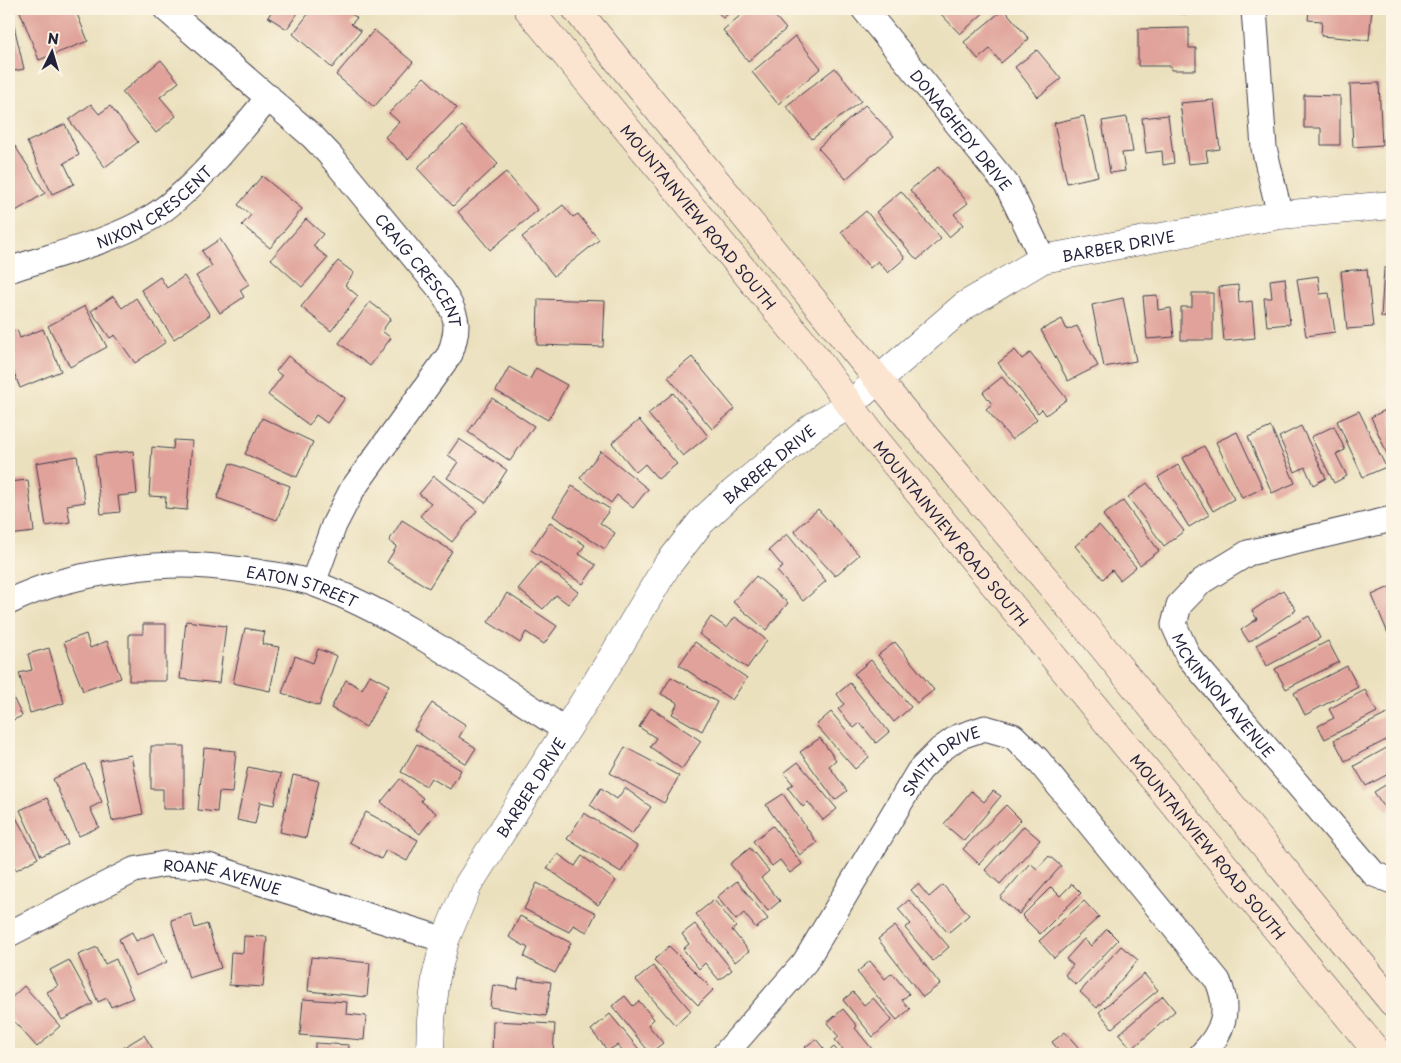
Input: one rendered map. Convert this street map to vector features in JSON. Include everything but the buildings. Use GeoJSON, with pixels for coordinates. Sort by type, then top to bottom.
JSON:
{"type":"FeatureCollection","features":[{"type":"Feature","properties":{"kind":"main road","name":"MOUNTAINVIEW ROAD SOUTH"},"geometry":{"type":"LineString","coordinates":[[530,9],[810,350],[874,438],[1379,1054]]}},
{"type":"Feature","properties":{"kind":"main road"},"geometry":{"type":"LineString","coordinates":[[576,9],[879,379],[1097,640],[1392,1002]]}},
{"type":"Feature","properties":{"kind":"street","name":"CRAIG CRESCENT"},"geometry":{"type":"LineString","coordinates":[[166,9],[269,97],[330,155],[441,290],[452,307],[457,321],[456,338],[450,354],[352,490],[334,526],[313,583]]}},
{"type":"Feature","properties":{"kind":"street","name":"DONAGHEDY DRIVE"},"geometry":{"type":"LineString","coordinates":[[864,9],[1007,185],[1043,259]]}},
{"type":"Feature","properties":{"kind":"street"},"geometry":{"type":"LineString","coordinates":[[1254,9],[1264,148],[1280,215]]}},
{"type":"Feature","properties":{"kind":"street","name":"NIXON CRESCENT"},"geometry":{"type":"LineString","coordinates":[[9,270],[103,240],[152,217],[180,195],[269,97]]}},
{"type":"Feature","properties":{"kind":"street","name":"BARBER DRIVE"},"geometry":{"type":"LineString","coordinates":[[430,1054],[433,998],[445,940],[460,902],[478,865],[566,730],[666,567],[701,522],[729,496],[805,433],[849,405],[964,306],[1043,259],[1280,215],[1392,205]]}},
{"type":"Feature","properties":{"kind":"street","name":"MCKINNON AVENUE"},"geometry":{"type":"LineString","coordinates":[[1392,519],[1248,553],[1202,581],[1179,605],[1174,625],[1188,656],[1374,874],[1392,881]]}},
{"type":"Feature","properties":{"kind":"street","name":"EATON STREET"},"geometry":{"type":"LineString","coordinates":[[9,602],[47,587],[94,574],[158,566],[198,564],[223,566],[313,583],[388,618],[566,730]]}},
{"type":"Feature","properties":{"kind":"street","name":"SMITH DRIVE"},"geometry":{"type":"LineString","coordinates":[[725,1054],[805,962],[919,771],[940,750],[958,737],[985,728],[1013,736],[1037,759],[1218,981],[1224,996],[1222,1027],[1202,1054]]}},
{"type":"Feature","properties":{"kind":"street","name":"ROANE AVENUE"},"geometry":{"type":"LineString","coordinates":[[9,934],[134,870],[164,864],[208,866],[445,940]]}}]}
